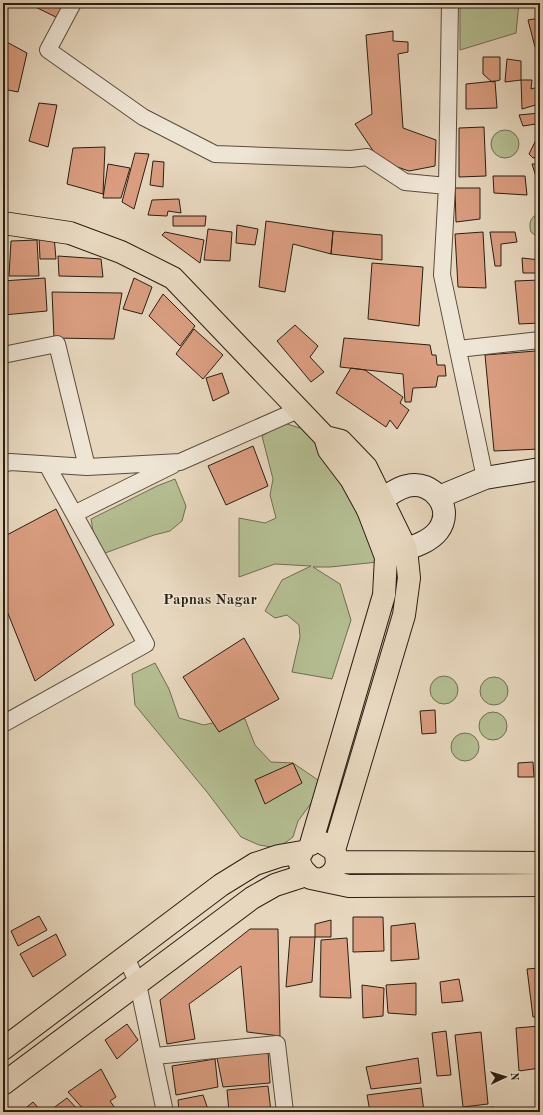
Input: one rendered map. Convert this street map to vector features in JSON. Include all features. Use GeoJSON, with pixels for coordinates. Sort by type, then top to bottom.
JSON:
{"type":"FeatureCollection","features":[{"type":"Feature","properties":{"kind":"main road"},"geometry":{"type":"LineString","coordinates":[[3,223],[70,232],[121,252],[173,278],[325,437],[341,441],[366,467],[376,505],[386,556],[384,595],[307,848],[300,865],[315,877],[349,886],[540,885]]}},
{"type":"Feature","properties":{"kind":"main road"},"geometry":{"type":"LineString","coordinates":[[3,1084],[252,898],[275,885],[333,873],[336,856],[404,615],[409,578],[406,549],[376,505]]}},
{"type":"Feature","properties":{"kind":"main road"},"geometry":{"type":"LineString","coordinates":[[3,1049],[126,958],[221,885],[255,864],[324,843],[336,856],[540,863]]}},
{"type":"Feature","properties":{"kind":"street"},"geometry":{"type":"LineString","coordinates":[[73,3],[48,50],[143,117],[215,154],[351,159],[367,157],[405,182],[447,186]]}},
{"type":"Feature","properties":{"kind":"street"},"geometry":{"type":"LineString","coordinates":[[450,3],[447,186],[442,275],[485,478]]}},
{"type":"Feature","properties":{"kind":"street"},"geometry":{"type":"LineString","coordinates":[[458,348],[540,340]]}},
{"type":"Feature","properties":{"kind":"street"},"geometry":{"type":"LineString","coordinates":[[3,355],[57,344],[87,467]]}},
{"type":"Feature","properties":{"kind":"street"},"geometry":{"type":"LineString","coordinates":[[74,514],[180,462],[298,410]]}},
{"type":"Feature","properties":{"kind":"street"},"geometry":{"type":"LineString","coordinates":[[3,464],[10,462],[87,467],[180,462]]}},
{"type":"Feature","properties":{"kind":"street"},"geometry":{"type":"LineString","coordinates":[[3,724],[146,644],[47,465]]}},
{"type":"Feature","properties":{"kind":"street"},"geometry":{"type":"LineString","coordinates":[[439,497],[485,478],[540,469]]}},
{"type":"Feature","properties":{"kind":"street"},"geometry":{"type":"LineString","coordinates":[[376,505],[405,486],[414,484],[424,486],[432,490],[439,497],[443,506],[444,515],[437,532],[422,543],[386,556]]}},
{"type":"Feature","properties":{"kind":"street"},"geometry":{"type":"LineString","coordinates":[[126,958],[138,984],[165,1112]]}},
{"type":"Feature","properties":{"kind":"street"},"geometry":{"type":"LineString","coordinates":[[154,1056],[277,1044],[285,1112]]}},
{"type":"Feature","properties":{"kind":"green space"},"geometry":{"type":"Polygon","coordinates":[[[460,3],[519,3],[516,33],[460,50],[460,3]]]}},
{"type":"Feature","properties":{"kind":"green space"},"geometry":{"type":"Polygon","coordinates":[[[505,130],[515,134],[519,144],[515,154],[505,158],[495,154],[491,144],[495,134],[505,130]]]}},
{"type":"Feature","properties":{"kind":"green space"},"geometry":{"type":"Polygon","coordinates":[[[540,213],[540,239],[531,232],[530,223],[534,216],[540,213]]]}},
{"type":"Feature","properties":{"kind":"green space"},"geometry":{"type":"Polygon","coordinates":[[[284,423],[316,433],[355,494],[378,562],[330,567],[313,567],[340,584],[351,620],[332,679],[292,672],[300,637],[299,625],[287,615],[275,618],[265,611],[282,580],[311,566],[275,564],[239,577],[239,518],[265,523],[276,518],[270,495],[273,479],[262,436],[284,423]]]}},
{"type":"Feature","properties":{"kind":"green space"},"geometry":{"type":"Polygon","coordinates":[[[175,479],[186,506],[182,521],[170,531],[154,535],[97,556],[91,519],[157,486],[175,479]]]}},
{"type":"Feature","properties":{"kind":"green space"},"geometry":{"type":"Polygon","coordinates":[[[155,663],[169,689],[179,718],[204,725],[237,717],[245,719],[255,745],[271,762],[293,763],[318,780],[312,802],[298,821],[293,837],[278,848],[259,845],[241,837],[207,792],[135,705],[132,674],[155,663]]]}},
{"type":"Feature","properties":{"kind":"green space"},"geometry":{"type":"Polygon","coordinates":[[[444,676],[454,680],[458,690],[454,700],[444,704],[434,700],[430,690],[434,680],[444,676]]]}},
{"type":"Feature","properties":{"kind":"green space"},"geometry":{"type":"Polygon","coordinates":[[[494,677],[504,681],[508,691],[504,701],[494,705],[484,701],[480,691],[484,681],[494,677]]]}},
{"type":"Feature","properties":{"kind":"green space"},"geometry":{"type":"Polygon","coordinates":[[[493,712],[503,716],[507,726],[503,736],[493,740],[483,736],[479,726],[483,716],[493,712]]]}},
{"type":"Feature","properties":{"kind":"green space"},"geometry":{"type":"Polygon","coordinates":[[[465,733],[475,737],[479,747],[475,757],[465,761],[455,757],[451,747],[455,737],[465,733]]]}},
{"type":"Feature","properties":{"kind":"building"},"geometry":{"type":"Polygon","coordinates":[[[3,3],[10,3],[3,11],[3,3]]]}},
{"type":"Feature","properties":{"kind":"building"},"geometry":{"type":"Polygon","coordinates":[[[27,3],[67,3],[60,19],[27,3]]]}},
{"type":"Feature","properties":{"kind":"building"},"geometry":{"type":"Polygon","coordinates":[[[540,18],[540,45],[535,47],[528,20],[540,18]]]}},
{"type":"Feature","properties":{"kind":"building"},"geometry":{"type":"Polygon","coordinates":[[[393,31],[393,41],[408,42],[408,52],[398,54],[403,128],[436,140],[435,166],[409,171],[380,161],[355,124],[372,114],[366,35],[393,31]]]}},
{"type":"Feature","properties":{"kind":"building"},"geometry":{"type":"Polygon","coordinates":[[[3,40],[27,53],[18,92],[3,89],[3,40]]]}},
{"type":"Feature","properties":{"kind":"building"},"geometry":{"type":"Polygon","coordinates":[[[483,57],[500,57],[500,80],[492,82],[483,74],[483,57]]]}},
{"type":"Feature","properties":{"kind":"building"},"geometry":{"type":"Polygon","coordinates":[[[507,59],[521,61],[521,80],[505,82],[507,59]]]}},
{"type":"Feature","properties":{"kind":"building"},"geometry":{"type":"Polygon","coordinates":[[[521,80],[532,80],[531,89],[538,87],[539,104],[522,109],[521,80]]]}},
{"type":"Feature","properties":{"kind":"building"},"geometry":{"type":"Polygon","coordinates":[[[495,81],[497,108],[466,109],[466,84],[495,81]]]}},
{"type":"Feature","properties":{"kind":"building"},"geometry":{"type":"Polygon","coordinates":[[[39,103],[57,105],[48,147],[29,141],[39,103]]]}},
{"type":"Feature","properties":{"kind":"building"},"geometry":{"type":"Polygon","coordinates":[[[540,113],[536,124],[523,126],[519,115],[540,113]]]}},
{"type":"Feature","properties":{"kind":"building"},"geometry":{"type":"Polygon","coordinates":[[[484,127],[486,176],[459,177],[459,128],[484,127]]]}},
{"type":"Feature","properties":{"kind":"building"},"geometry":{"type":"Polygon","coordinates":[[[538,136],[540,136],[540,157],[533,158],[529,154],[538,136]]]}},
{"type":"Feature","properties":{"kind":"building"},"geometry":{"type":"Polygon","coordinates":[[[105,147],[103,194],[67,184],[73,148],[105,147]]]}},
{"type":"Feature","properties":{"kind":"building"},"geometry":{"type":"Polygon","coordinates":[[[135,153],[149,154],[134,209],[122,202],[135,153]]]}},
{"type":"Feature","properties":{"kind":"building"},"geometry":{"type":"Polygon","coordinates":[[[153,161],[164,162],[163,187],[150,185],[153,161]]]}},
{"type":"Feature","properties":{"kind":"building"},"geometry":{"type":"Polygon","coordinates":[[[108,164],[130,168],[121,198],[103,198],[108,164]]]}},
{"type":"Feature","properties":{"kind":"building"},"geometry":{"type":"Polygon","coordinates":[[[532,164],[540,164],[540,189],[532,164]]]}},
{"type":"Feature","properties":{"kind":"building"},"geometry":{"type":"Polygon","coordinates":[[[493,176],[525,176],[527,195],[494,193],[493,176]]]}},
{"type":"Feature","properties":{"kind":"building"},"geometry":{"type":"Polygon","coordinates":[[[455,188],[480,188],[480,219],[456,222],[455,188]]]}},
{"type":"Feature","properties":{"kind":"building"},"geometry":{"type":"Polygon","coordinates":[[[179,199],[181,213],[168,211],[167,216],[148,215],[152,200],[179,199]]]}},
{"type":"Feature","properties":{"kind":"building"},"geometry":{"type":"Polygon","coordinates":[[[173,216],[206,216],[205,226],[173,226],[173,216]]]}},
{"type":"Feature","properties":{"kind":"building"},"geometry":{"type":"Polygon","coordinates":[[[266,221],[333,231],[331,254],[293,244],[285,292],[259,287],[266,221]]]}},
{"type":"Feature","properties":{"kind":"building"},"geometry":{"type":"Polygon","coordinates":[[[237,225],[258,229],[255,245],[236,243],[237,225]]]}},
{"type":"Feature","properties":{"kind":"building"},"geometry":{"type":"Polygon","coordinates":[[[208,229],[232,232],[230,261],[204,260],[208,229]]]}},
{"type":"Feature","properties":{"kind":"building"},"geometry":{"type":"Polygon","coordinates":[[[333,231],[382,235],[382,260],[331,254],[333,231]]]}},
{"type":"Feature","properties":{"kind":"building"},"geometry":{"type":"Polygon","coordinates":[[[165,232],[204,240],[200,263],[162,235],[165,232]]]}},
{"type":"Feature","properties":{"kind":"building"},"geometry":{"type":"Polygon","coordinates":[[[483,232],[486,288],[458,287],[455,234],[483,232]]]}},
{"type":"Feature","properties":{"kind":"building"},"geometry":{"type":"Polygon","coordinates":[[[490,232],[515,232],[517,242],[501,244],[501,266],[495,266],[490,232]]]}},
{"type":"Feature","properties":{"kind":"building"},"geometry":{"type":"Polygon","coordinates":[[[54,236],[56,259],[40,259],[39,237],[54,236]]]}},
{"type":"Feature","properties":{"kind":"building"},"geometry":{"type":"Polygon","coordinates":[[[37,240],[39,276],[9,276],[11,241],[37,240]]]}},
{"type":"Feature","properties":{"kind":"building"},"geometry":{"type":"Polygon","coordinates":[[[58,256],[101,259],[103,277],[59,276],[58,256]]]}},
{"type":"Feature","properties":{"kind":"building"},"geometry":{"type":"Polygon","coordinates":[[[522,258],[540,260],[540,273],[523,273],[522,258]]]}},
{"type":"Feature","properties":{"kind":"building"},"geometry":{"type":"Polygon","coordinates":[[[372,263],[423,267],[419,326],[368,319],[372,263]]]}},
{"type":"Feature","properties":{"kind":"building"},"geometry":{"type":"Polygon","coordinates":[[[45,278],[47,311],[3,315],[3,281],[45,278]]]}},
{"type":"Feature","properties":{"kind":"building"},"geometry":{"type":"Polygon","coordinates":[[[134,278],[152,287],[142,314],[123,309],[134,278]]]}},
{"type":"Feature","properties":{"kind":"building"},"geometry":{"type":"Polygon","coordinates":[[[540,280],[540,323],[519,324],[515,281],[540,280]]]}},
{"type":"Feature","properties":{"kind":"building"},"geometry":{"type":"Polygon","coordinates":[[[52,292],[122,293],[114,339],[54,338],[52,292]]]}},
{"type":"Feature","properties":{"kind":"building"},"geometry":{"type":"Polygon","coordinates":[[[163,294],[195,326],[180,346],[149,316],[163,294]]]}},
{"type":"Feature","properties":{"kind":"building"},"geometry":{"type":"Polygon","coordinates":[[[295,325],[318,346],[310,357],[324,372],[311,382],[277,341],[295,325]]]}},
{"type":"Feature","properties":{"kind":"building"},"geometry":{"type":"Polygon","coordinates":[[[194,329],[223,355],[203,379],[176,354],[194,329]]]}},
{"type":"Feature","properties":{"kind":"building"},"geometry":{"type":"Polygon","coordinates":[[[344,338],[430,345],[432,355],[436,355],[437,365],[445,365],[446,376],[438,376],[436,387],[413,388],[411,402],[405,402],[403,374],[340,367],[344,338]]]}},
{"type":"Feature","properties":{"kind":"building"},"geometry":{"type":"Polygon","coordinates":[[[536,351],[540,383],[540,449],[494,451],[485,355],[536,351]]]}},
{"type":"Feature","properties":{"kind":"building"},"geometry":{"type":"Polygon","coordinates":[[[351,368],[365,370],[403,397],[400,403],[409,410],[397,429],[390,420],[386,427],[336,393],[351,368]]]}},
{"type":"Feature","properties":{"kind":"building"},"geometry":{"type":"Polygon","coordinates":[[[222,373],[229,393],[213,401],[206,378],[222,373]]]}},
{"type":"Feature","properties":{"kind":"building"},"geometry":{"type":"Polygon","coordinates":[[[253,446],[268,486],[226,505],[208,466],[253,446]]]}},
{"type":"Feature","properties":{"kind":"building"},"geometry":{"type":"Polygon","coordinates":[[[56,509],[114,625],[35,681],[3,601],[3,537],[56,509]]]}},
{"type":"Feature","properties":{"kind":"building"},"geometry":{"type":"Polygon","coordinates":[[[244,638],[279,699],[219,732],[183,677],[244,638]]]}},
{"type":"Feature","properties":{"kind":"building"},"geometry":{"type":"Polygon","coordinates":[[[435,710],[436,733],[422,734],[420,711],[435,710]]]}},
{"type":"Feature","properties":{"kind":"building"},"geometry":{"type":"Polygon","coordinates":[[[533,762],[534,777],[518,777],[518,763],[533,762]]]}},
{"type":"Feature","properties":{"kind":"building"},"geometry":{"type":"Polygon","coordinates":[[[293,763],[302,783],[265,804],[255,780],[293,763]]]}},
{"type":"Feature","properties":{"kind":"building"},"geometry":{"type":"Polygon","coordinates":[[[538,915],[540,915],[540,944],[538,915]]]}},
{"type":"Feature","properties":{"kind":"building"},"geometry":{"type":"Polygon","coordinates":[[[39,916],[47,930],[18,946],[11,931],[39,916]]]}},
{"type":"Feature","properties":{"kind":"building"},"geometry":{"type":"Polygon","coordinates":[[[353,917],[383,917],[384,951],[353,952],[353,917]]]}},
{"type":"Feature","properties":{"kind":"building"},"geometry":{"type":"Polygon","coordinates":[[[331,920],[331,937],[315,937],[315,924],[331,920]]]}},
{"type":"Feature","properties":{"kind":"building"},"geometry":{"type":"Polygon","coordinates":[[[415,923],[419,959],[391,961],[391,926],[415,923]]]}},
{"type":"Feature","properties":{"kind":"building"},"geometry":{"type":"Polygon","coordinates":[[[250,929],[278,929],[280,1036],[247,1032],[241,966],[189,1004],[195,1039],[167,1044],[160,1000],[250,929]]]}},
{"type":"Feature","properties":{"kind":"building"},"geometry":{"type":"Polygon","coordinates":[[[56,934],[66,955],[33,977],[20,954],[56,934]]]}},
{"type":"Feature","properties":{"kind":"building"},"geometry":{"type":"Polygon","coordinates":[[[290,937],[315,937],[312,982],[286,987],[290,937]]]}},
{"type":"Feature","properties":{"kind":"building"},"geometry":{"type":"Polygon","coordinates":[[[347,938],[351,998],[320,997],[321,940],[347,938]]]}},
{"type":"Feature","properties":{"kind":"building"},"geometry":{"type":"Polygon","coordinates":[[[540,968],[540,1017],[533,1017],[527,969],[540,968]]]}},
{"type":"Feature","properties":{"kind":"building"},"geometry":{"type":"Polygon","coordinates":[[[459,979],[463,1001],[442,1003],[440,982],[459,979]]]}},
{"type":"Feature","properties":{"kind":"building"},"geometry":{"type":"Polygon","coordinates":[[[416,983],[416,1015],[388,1013],[386,985],[416,983]]]}},
{"type":"Feature","properties":{"kind":"building"},"geometry":{"type":"Polygon","coordinates":[[[362,985],[384,988],[383,1016],[363,1018],[362,985]]]}},
{"type":"Feature","properties":{"kind":"building"},"geometry":{"type":"Polygon","coordinates":[[[127,1024],[138,1040],[117,1059],[105,1040],[127,1024]]]}},
{"type":"Feature","properties":{"kind":"building"},"geometry":{"type":"Polygon","coordinates":[[[540,1026],[540,1068],[519,1071],[516,1028],[540,1026]]]}},
{"type":"Feature","properties":{"kind":"building"},"geometry":{"type":"Polygon","coordinates":[[[446,1031],[451,1075],[437,1076],[432,1033],[446,1031]]]}},
{"type":"Feature","properties":{"kind":"building"},"geometry":{"type":"Polygon","coordinates":[[[481,1032],[488,1104],[463,1107],[455,1035],[481,1032]]]}},
{"type":"Feature","properties":{"kind":"building"},"geometry":{"type":"Polygon","coordinates":[[[268,1051],[270,1083],[223,1087],[217,1058],[268,1051]]]}},
{"type":"Feature","properties":{"kind":"building"},"geometry":{"type":"Polygon","coordinates":[[[418,1058],[421,1083],[371,1089],[366,1067],[418,1058]]]}},
{"type":"Feature","properties":{"kind":"building"},"geometry":{"type":"Polygon","coordinates":[[[215,1059],[218,1087],[176,1095],[172,1066],[215,1059]]]}},
{"type":"Feature","properties":{"kind":"building"},"geometry":{"type":"Polygon","coordinates":[[[101,1069],[116,1097],[110,1101],[117,1111],[86,1112],[68,1092],[101,1069]]]}},
{"type":"Feature","properties":{"kind":"building"},"geometry":{"type":"Polygon","coordinates":[[[268,1086],[271,1112],[229,1112],[227,1090],[268,1086]]]}},
{"type":"Feature","properties":{"kind":"building"},"geometry":{"type":"Polygon","coordinates":[[[421,1088],[424,1112],[370,1112],[367,1095],[421,1088]]]}},
{"type":"Feature","properties":{"kind":"building"},"geometry":{"type":"Polygon","coordinates":[[[203,1095],[209,1112],[179,1112],[178,1100],[203,1095]]]}},
{"type":"Feature","properties":{"kind":"building"},"geometry":{"type":"Polygon","coordinates":[[[67,1098],[80,1112],[48,1112],[67,1098]]]}},
{"type":"Feature","properties":{"kind":"building"},"geometry":{"type":"Polygon","coordinates":[[[33,1102],[42,1112],[21,1112],[33,1102]]]}},
{"type":"Feature","properties":{"kind":"building"},"geometry":{"type":"Polygon","coordinates":[[[494,1107],[495,1112],[444,1112],[494,1107]]]}},
{"type":"Feature","properties":{"kind":"district","name":"Papnas Nagar"},"geometry":{"type":"Point","coordinates":[210,599]}}]}
